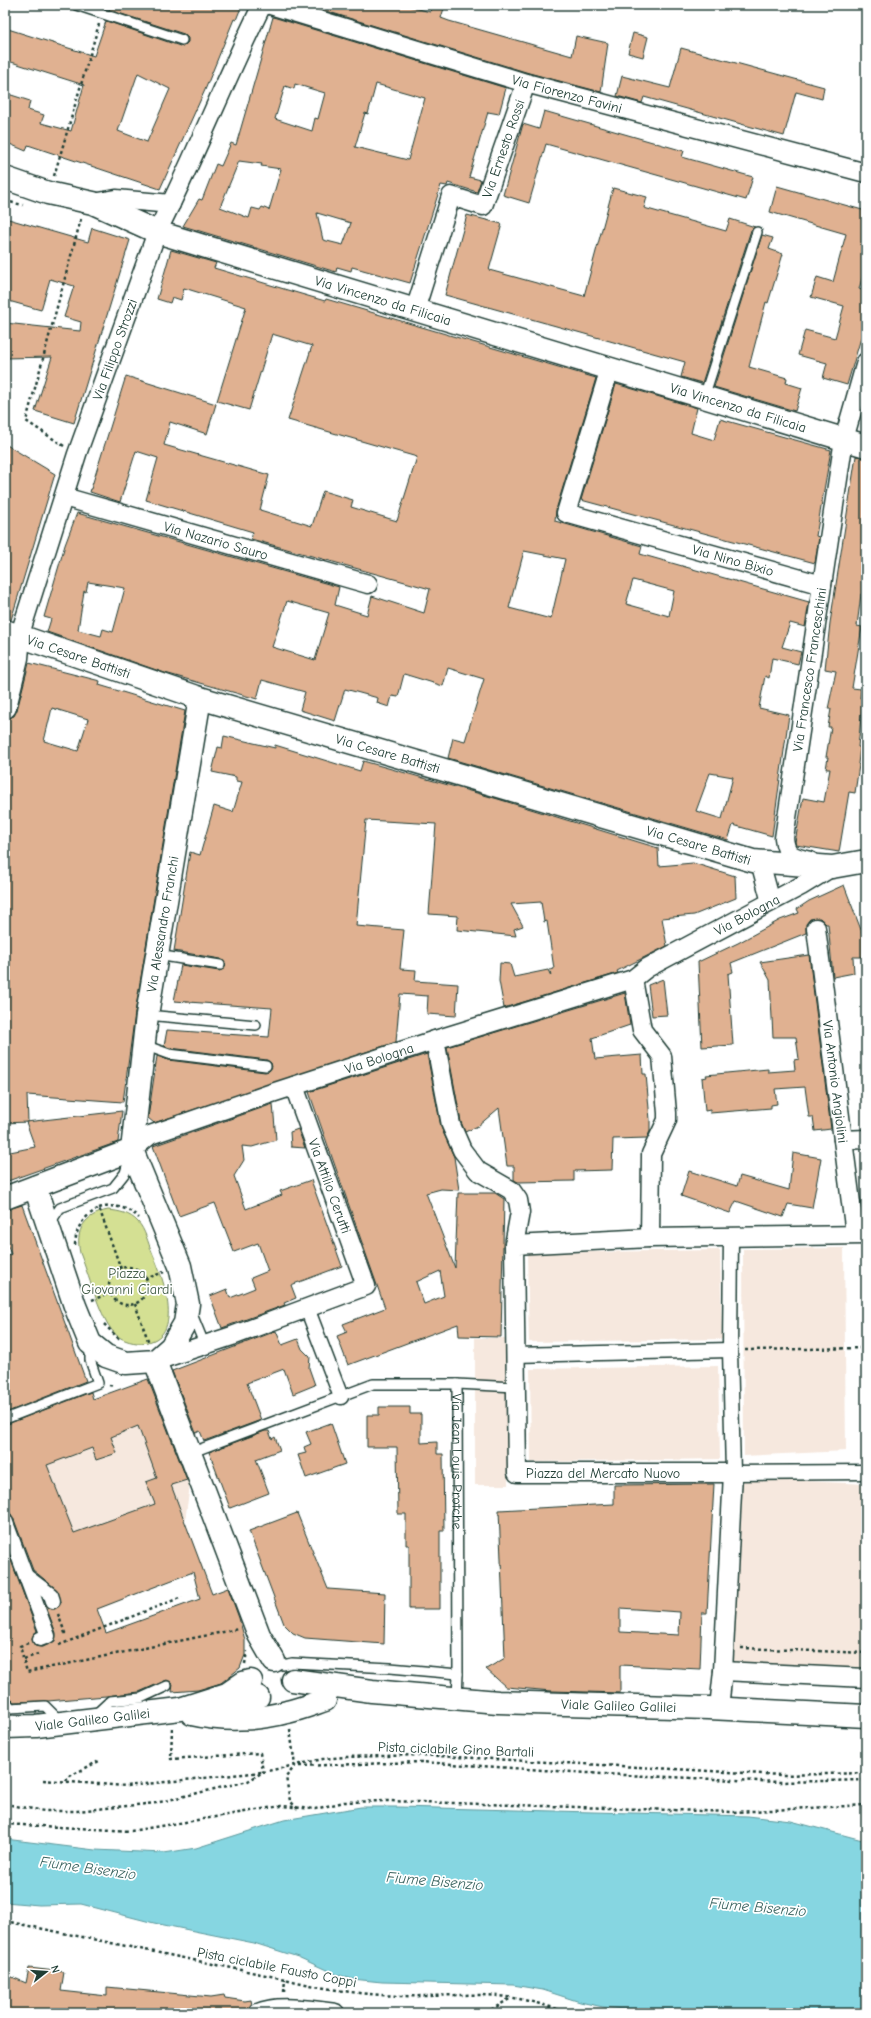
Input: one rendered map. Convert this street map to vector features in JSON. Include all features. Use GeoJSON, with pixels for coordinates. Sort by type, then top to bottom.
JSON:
{"type":"FeatureCollection","features":[{"type":"Feature","properties":{"kind":"street","name":"Via Filippo Strozzi"},"geometry":{"type":"LineString","coordinates":[[5,707],[17,658],[12,634],[64,497],[77,454],[157,232],[171,204],[233,63],[262,5]]}},
{"type":"Feature","properties":{"kind":"street","name":"Via Fiorenzo Favini"},"geometry":{"type":"LineString","coordinates":[[270,5],[526,83],[866,173]]}},
{"type":"Feature","properties":{"kind":"street","name":"Via Ernesto Rossi"},"geometry":{"type":"LineString","coordinates":[[416,310],[451,196],[483,206],[526,83]]}},
{"type":"Feature","properties":{"kind":"street","name":"Via Vincenzo da Filicaia"},"geometry":{"type":"LineString","coordinates":[[5,178],[48,193],[90,202],[157,232],[866,446]]}},
{"type":"Feature","properties":{"kind":"street"},"geometry":{"type":"LineString","coordinates":[[90,202],[116,199],[171,204]]}},
{"type":"Feature","properties":{"kind":"street","name":"Via Francesco Franceschini"},"geometry":{"type":"LineString","coordinates":[[832,867],[791,856],[785,848],[784,838],[844,439],[866,362]]}},
{"type":"Feature","properties":{"kind":"street","name":"Via Nino Bixio"},"geometry":{"type":"LineString","coordinates":[[610,368],[566,513],[822,584]]}},
{"type":"Feature","properties":{"kind":"street","name":"Via Nazario Sauro"},"geometry":{"type":"LineString","coordinates":[[64,497],[368,584]]}},
{"type":"Feature","properties":{"kind":"street","name":"Via Cesare Battisti"},"geometry":{"type":"LineString","coordinates":[[12,634],[200,698],[760,862],[832,867]]}},
{"type":"Feature","properties":{"kind":"street","name":"Via Alessandro Franchi"},"geometry":{"type":"LineString","coordinates":[[132,1150],[147,1015],[200,698]]}},
{"type":"Feature","properties":{"kind":"street","name":"Via Bologna"},"geometry":{"type":"LineString","coordinates":[[132,1150],[150,1135],[272,1090],[294,1086],[435,1040],[633,979],[647,968],[771,902],[832,867],[866,861]]}},
{"type":"Feature","properties":{"kind":"street","name":"Via Cesare Battisti"},"geometry":{"type":"LineString","coordinates":[[760,862],[771,902]]}},
{"type":"Feature","properties":{"kind":"street","name":"Via Antonio Angiolini"},"geometry":{"type":"LineString","coordinates":[[816,928],[843,1140],[860,1234]]}},
{"type":"Feature","properties":{"kind":"street"},"geometry":{"type":"LineString","coordinates":[[633,979],[642,1030],[662,1056],[667,1113],[667,1120],[651,1154],[650,1238]]}},
{"type":"Feature","properties":{"kind":"street","name":"Piazza del Mercato Nuovo"},"geometry":{"type":"LineString","coordinates":[[435,1040],[451,1125],[462,1150],[478,1171],[512,1190],[518,1200],[520,1212],[514,1246],[514,1355],[518,1473],[866,1472]]}},
{"type":"Feature","properties":{"kind":"street","name":"Via Attilio Cerutti"},"geometry":{"type":"LineString","coordinates":[[294,1086],[366,1286],[307,1308]]}},
{"type":"Feature","properties":{"kind":"street"},"geometry":{"type":"LineString","coordinates":[[843,1140],[866,1139]]}},
{"type":"Feature","properties":{"kind":"street"},"geometry":{"type":"LineString","coordinates":[[5,1198],[34,1187],[132,1150],[150,1216],[180,1266],[188,1304],[185,1323],[171,1347],[150,1349],[126,1363],[106,1356],[90,1343],[75,1306],[54,1217],[34,1187]]}},
{"type":"Feature","properties":{"kind":"street"},"geometry":{"type":"LineString","coordinates":[[514,1246],[650,1238],[836,1236],[860,1234]]}},
{"type":"Feature","properties":{"kind":"street"},"geometry":{"type":"LineString","coordinates":[[719,1708],[723,1670],[733,1473],[730,1350],[731,1237]]}},
{"type":"Feature","properties":{"kind":"street"},"geometry":{"type":"LineString","coordinates":[[150,1349],[205,1346],[307,1308],[341,1397]]}},
{"type":"Feature","properties":{"kind":"street"},"geometry":{"type":"LineString","coordinates":[[150,1349],[190,1454],[250,1632],[274,1682],[271,1715],[213,1719],[182,1711]]}},
{"type":"Feature","properties":{"kind":"street"},"geometry":{"type":"LineString","coordinates":[[514,1355],[730,1350]]}},
{"type":"Feature","properties":{"kind":"street"},"geometry":{"type":"LineString","coordinates":[[5,1520],[48,1636],[36,1645]]}},
{"type":"Feature","properties":{"kind":"street"},"geometry":{"type":"LineString","coordinates":[[26,1576],[51,1595],[53,1601]]}},
{"type":"Feature","properties":{"kind":"street"},"geometry":{"type":"LineString","coordinates":[[723,1670],[866,1678]]}},
{"type":"Feature","properties":{"kind":"street"},"geometry":{"type":"LineString","coordinates":[[274,1682],[326,1700],[372,1691]]}},
{"type":"Feature","properties":{"kind":"street"},"geometry":{"type":"LineString","coordinates":[[182,1711],[227,1694],[243,1683],[274,1682],[372,1691]]}},
{"type":"Feature","properties":{"kind":"street","name":"Viale Galileo Galilei"},"geometry":{"type":"LineString","coordinates":[[372,1691],[498,1702],[719,1708],[866,1716]]}},
{"type":"Feature","properties":{"kind":"street","name":"Viale Galileo Galilei"},"geometry":{"type":"LineString","coordinates":[[5,1727],[36,1726],[91,1719],[182,1711]]}},
{"type":"Feature","properties":{"kind":"street"},"geometry":{"type":"LineString","coordinates":[[258,2013],[264,2010],[283,2009],[334,2013]]}},
{"type":"Feature","properties":{"kind":"lane"},"geometry":{"type":"LineString","coordinates":[[76,5],[182,40]]}},
{"type":"Feature","properties":{"kind":"lane"},"geometry":{"type":"LineString","coordinates":[[704,397],[757,232]]}},
{"type":"Feature","properties":{"kind":"lane"},"geometry":{"type":"LineString","coordinates":[[157,955],[220,965]]}},
{"type":"Feature","properties":{"kind":"lane"},"geometry":{"type":"LineString","coordinates":[[147,1015],[256,1025]]}},
{"type":"Feature","properties":{"kind":"lane"},"geometry":{"type":"LineString","coordinates":[[144,1044],[169,1054],[266,1066]]}},
{"type":"Feature","properties":{"kind":"lane"},"geometry":{"type":"LineString","coordinates":[[132,1150],[130,1178],[150,1216]]}},
{"type":"Feature","properties":{"kind":"lane"},"geometry":{"type":"LineString","coordinates":[[54,1217],[130,1178]]}},
{"type":"Feature","properties":{"kind":"lane"},"geometry":{"type":"LineString","coordinates":[[188,1304],[205,1346]]}},
{"type":"Feature","properties":{"kind":"lane"},"geometry":{"type":"LineString","coordinates":[[5,1419],[98,1383],[90,1360],[90,1343]]}},
{"type":"Feature","properties":{"kind":"lane","name":"Via Jean Louis Protche"},"geometry":{"type":"LineString","coordinates":[[190,1454],[373,1384],[457,1384],[457,1699]]}},
{"type":"Feature","properties":{"kind":"lane"},"geometry":{"type":"LineString","coordinates":[[457,1384],[516,1386]]}},
{"type":"Feature","properties":{"kind":"lane"},"geometry":{"type":"LineString","coordinates":[[274,1682],[292,1663],[390,1668],[458,1674]]}},
{"type":"Feature","properties":{"kind":"lane"},"geometry":{"type":"LineString","coordinates":[[91,1719],[110,1701],[141,1698],[167,1686]]}},
{"type":"Feature","properties":{"kind":"lane"},"geometry":{"type":"LineString","coordinates":[[9,1705],[10,1708],[45,1706],[62,1723]]}},
{"type":"Feature","properties":{"kind":"path"},"geometry":{"type":"LineString","coordinates":[[48,193],[102,14]]}},
{"type":"Feature","properties":{"kind":"path"},"geometry":{"type":"LineString","coordinates":[[77,454],[26,421],[90,202]]}},
{"type":"Feature","properties":{"kind":"path"},"geometry":{"type":"LineString","coordinates":[[76,1251],[76,1233],[78,1227],[86,1217],[99,1208],[110,1205],[123,1207],[139,1217],[150,1216]]}},
{"type":"Feature","properties":{"kind":"path"},"geometry":{"type":"LineString","coordinates":[[99,1208],[120,1269]]}},
{"type":"Feature","properties":{"kind":"path"},"geometry":{"type":"LineString","coordinates":[[160,1266],[164,1277]]}},
{"type":"Feature","properties":{"kind":"path"},"geometry":{"type":"LineString","coordinates":[[128,1267],[135,1269],[146,1279],[146,1294],[135,1304],[128,1306],[120,1304],[114,1300],[110,1293],[110,1279],[114,1273],[120,1269],[128,1267]]}},
{"type":"Feature","properties":{"kind":"path"},"geometry":{"type":"LineString","coordinates":[[91,1292],[95,1304]]}},
{"type":"Feature","properties":{"kind":"path"},"geometry":{"type":"LineString","coordinates":[[135,1304],[150,1349]]}},
{"type":"Feature","properties":{"kind":"path"},"geometry":{"type":"LineString","coordinates":[[102,1320],[114,1336],[125,1344]]}},
{"type":"Feature","properties":{"kind":"path"},"geometry":{"type":"LineString","coordinates":[[730,1350],[866,1348]]}},
{"type":"Feature","properties":{"kind":"path"},"geometry":{"type":"LineString","coordinates":[[52,1648],[182,1597]]}},
{"type":"Feature","properties":{"kind":"path"},"geometry":{"type":"LineString","coordinates":[[22,1649],[27,1672],[250,1632]]}},
{"type":"Feature","properties":{"kind":"path"},"geometry":{"type":"LineString","coordinates":[[22,1649],[36,1645]]}},
{"type":"Feature","properties":{"kind":"path"},"geometry":{"type":"LineString","coordinates":[[23,1659],[36,1645]]}},
{"type":"Feature","properties":{"kind":"path"},"geometry":{"type":"LineString","coordinates":[[724,1647],[866,1653]]}},
{"type":"Feature","properties":{"kind":"path"},"geometry":{"type":"LineString","coordinates":[[22,1649],[26,1668]]}},
{"type":"Feature","properties":{"kind":"path"},"geometry":{"type":"LineString","coordinates":[[274,1682],[295,1766]]}},
{"type":"Feature","properties":{"kind":"path"},"geometry":{"type":"LineString","coordinates":[[43,1780],[126,1786],[263,1772],[260,1752],[171,1758],[182,1711]]}},
{"type":"Feature","properties":{"kind":"path","name":"Pista ciclabile Gino Bartali"},"geometry":{"type":"LineString","coordinates":[[5,1804],[44,1811],[77,1811],[136,1805],[171,1800],[240,1784],[248,1782],[263,1772],[324,1759],[420,1755],[774,1775],[866,1773]]}},
{"type":"Feature","properties":{"kind":"path"},"geometry":{"type":"LineString","coordinates":[[66,1781],[68,1777],[99,1761]]}},
{"type":"Feature","properties":{"kind":"path"},"geometry":{"type":"LineString","coordinates":[[298,1809],[290,1801],[286,1777],[295,1766],[421,1762],[603,1774],[765,1782],[866,1780]]}},
{"type":"Feature","properties":{"kind":"path"},"geometry":{"type":"LineString","coordinates":[[5,1824],[131,1831],[281,1806],[298,1809],[315,1809],[344,1802],[388,1801],[734,1812],[866,1806]]}},
{"type":"Feature","properties":{"kind":"path","name":"Pista ciclabile Fausto Coppi"},"geometry":{"type":"LineString","coordinates":[[5,1921],[309,1986],[361,1994],[402,1996],[499,1996],[570,2013]]}},
{"type":"Feature","properties":{"kind":"path"},"geometry":{"type":"LineString","coordinates":[[486,2013],[512,1998]]}},
{"type":"Feature","properties":{"kind":"shaded area"},"geometry":{"type":"Polygon","coordinates":[[[865,1243],[866,1243],[866,1348],[865,1243]]]}},
{"type":"Feature","properties":{"kind":"shaded area"},"geometry":{"type":"Polygon","coordinates":[[[844,1248],[846,1451],[744,1456],[743,1249],[844,1248]]]}},
{"type":"Feature","properties":{"kind":"shaded area"},"geometry":{"type":"Polygon","coordinates":[[[720,1250],[722,1339],[529,1342],[527,1253],[720,1250]]]}},
{"type":"Feature","properties":{"kind":"shaded area"},"geometry":{"type":"Polygon","coordinates":[[[475,1338],[509,1338],[508,1485],[475,1485],[475,1338]]]}},
{"type":"Feature","properties":{"kind":"shaded area"},"geometry":{"type":"Polygon","coordinates":[[[718,1366],[720,1459],[531,1462],[530,1369],[718,1366]]]}},
{"type":"Feature","properties":{"kind":"shaded area"},"geometry":{"type":"Polygon","coordinates":[[[154,1377],[191,1478],[185,1521],[203,1568],[97,1610],[5,1433],[154,1377]]]}},
{"type":"Feature","properties":{"kind":"shaded area"},"geometry":{"type":"Polygon","coordinates":[[[741,1478],[866,1484],[866,1669],[733,1663],[741,1478]]]}},
{"type":"Feature","properties":{"kind":"green space","name":"Piazza Giovanni Ciardi"},"geometry":{"type":"Polygon","coordinates":[[[108,1210],[128,1215],[135,1219],[143,1228],[162,1277],[168,1308],[167,1322],[163,1333],[153,1340],[137,1343],[126,1341],[113,1332],[102,1313],[80,1253],[79,1237],[83,1225],[93,1216],[108,1210]]]}},
{"type":"Feature","properties":{"kind":"water","name":"Fiume Bisenzio"},"geometry":{"type":"Polygon","coordinates":[[[361,1807],[748,1816],[791,1821],[866,1841],[866,2013],[666,2013],[603,2007],[580,2002],[543,1990],[513,1985],[382,1982],[352,1979],[333,1973],[298,1957],[254,1943],[154,1923],[81,1904],[39,1905],[5,1902],[5,1839],[95,1850],[164,1853],[196,1848],[284,1820],[361,1807]]]}},
{"type":"Feature","properties":{"kind":"building"},"geometry":{"type":"Polygon","coordinates":[[[111,5],[242,5],[236,20],[234,19],[205,90],[160,189],[28,145],[26,151],[5,142],[5,93],[30,101],[28,110],[44,115],[41,123],[71,131],[84,85],[5,60],[5,39],[8,29],[94,56],[106,21],[180,46],[184,46],[188,42],[188,38],[184,34],[109,10],[111,5]],[[138,73],[118,131],[147,142],[170,89],[138,73]]]}},
{"type":"Feature","properties":{"kind":"building"},"geometry":{"type":"Polygon","coordinates":[[[306,5],[404,5],[430,12],[432,5],[445,5],[441,18],[572,56],[576,36],[608,43],[601,92],[529,73],[306,5]]]}},
{"type":"Feature","properties":{"kind":"building"},"geometry":{"type":"Polygon","coordinates":[[[273,17],[506,88],[499,114],[488,112],[469,177],[481,180],[477,192],[448,183],[447,186],[441,185],[410,283],[352,267],[351,271],[337,267],[336,272],[183,226],[199,199],[202,200],[216,164],[221,166],[231,143],[236,145],[273,17]],[[295,84],[294,89],[285,86],[275,119],[312,131],[315,118],[318,119],[325,93],[295,84]],[[376,84],[368,114],[365,113],[355,147],[408,160],[425,98],[376,84]],[[239,161],[220,207],[249,218],[252,208],[260,210],[262,207],[269,210],[281,169],[261,166],[262,164],[239,161]],[[317,213],[323,240],[343,245],[351,223],[317,213]]]}},
{"type":"Feature","properties":{"kind":"building"},"geometry":{"type":"Polygon","coordinates":[[[633,33],[648,37],[643,57],[628,53],[633,33]]]}},
{"type":"Feature","properties":{"kind":"building"},"geometry":{"type":"Polygon","coordinates":[[[681,48],[824,87],[822,99],[796,92],[784,136],[644,97],[642,103],[617,96],[622,76],[670,88],[681,48]]]}},
{"type":"Feature","properties":{"kind":"building"},"geometry":{"type":"Polygon","coordinates":[[[544,111],[684,151],[682,157],[753,177],[746,200],[546,144],[529,203],[503,195],[523,124],[539,129],[544,111]]]}},
{"type":"Feature","properties":{"kind":"building"},"geometry":{"type":"Polygon","coordinates":[[[777,186],[866,211],[866,265],[859,289],[866,291],[866,321],[847,385],[823,378],[827,363],[798,355],[805,330],[835,338],[844,306],[811,297],[817,277],[833,282],[846,234],[770,212],[777,186]]]}},
{"type":"Feature","properties":{"kind":"building"},"geometry":{"type":"Polygon","coordinates":[[[613,188],[647,197],[644,208],[726,231],[730,219],[755,227],[751,230],[702,383],[681,377],[685,362],[445,295],[467,215],[502,224],[489,270],[584,296],[613,188]]]}},
{"type":"Feature","properties":{"kind":"building"},"geometry":{"type":"Polygon","coordinates":[[[5,218],[88,242],[92,228],[130,240],[74,423],[35,411],[52,357],[5,358],[5,323],[80,331],[81,322],[64,317],[74,286],[50,279],[41,310],[5,300],[5,218]]]}},
{"type":"Feature","properties":{"kind":"building"},"geometry":{"type":"Polygon","coordinates":[[[762,235],[773,238],[769,249],[783,254],[768,303],[766,302],[749,367],[787,378],[786,383],[802,388],[795,411],[714,387],[762,235]]]}},
{"type":"Feature","properties":{"kind":"building"},"geometry":{"type":"Polygon","coordinates":[[[171,250],[216,263],[214,268],[325,301],[326,299],[596,378],[556,510],[555,521],[642,546],[640,554],[809,602],[805,627],[790,623],[782,647],[801,652],[798,664],[772,658],[769,678],[765,676],[759,708],[789,715],[772,836],[733,825],[728,840],[448,758],[453,738],[465,741],[484,679],[448,668],[443,686],[404,674],[398,697],[392,696],[389,707],[377,703],[378,698],[345,689],[335,721],[300,710],[305,692],[262,680],[257,699],[165,673],[47,632],[51,619],[44,617],[65,545],[77,513],[339,587],[335,605],[367,615],[372,596],[424,613],[430,589],[251,539],[253,532],[146,500],[158,458],[136,451],[120,502],[90,492],[126,376],[216,404],[207,434],[170,422],[164,445],[269,475],[260,510],[312,526],[323,491],[353,500],[351,507],[397,521],[417,457],[288,420],[312,346],[272,334],[249,410],[217,401],[246,307],[184,288],[181,300],[172,297],[170,303],[157,299],[171,250]],[[524,551],[509,608],[551,619],[565,559],[524,551]],[[633,580],[626,604],[669,616],[674,591],[633,580]],[[88,582],[86,592],[84,591],[78,630],[101,636],[103,629],[113,632],[125,588],[88,582]],[[287,601],[272,647],[315,660],[329,613],[287,601]],[[710,773],[696,811],[722,819],[733,777],[710,773]]]}},
{"type":"Feature","properties":{"kind":"building"},"geometry":{"type":"Polygon","coordinates":[[[616,384],[697,408],[691,433],[714,440],[720,419],[831,450],[816,536],[819,537],[815,563],[581,500],[616,384]]]}},
{"type":"Feature","properties":{"kind":"building"},"geometry":{"type":"Polygon","coordinates":[[[5,444],[55,474],[11,620],[5,619],[5,444]]]}},
{"type":"Feature","properties":{"kind":"building"},"geometry":{"type":"Polygon","coordinates":[[[856,456],[866,458],[866,595],[861,594],[857,626],[862,627],[852,688],[861,689],[860,698],[863,698],[858,747],[860,747],[859,765],[855,793],[849,792],[839,852],[796,845],[795,842],[803,798],[824,802],[830,769],[826,769],[828,757],[826,757],[831,727],[828,727],[831,709],[828,709],[836,671],[825,669],[830,623],[856,456]]]}},
{"type":"Feature","properties":{"kind":"building"},"geometry":{"type":"Polygon","coordinates":[[[29,663],[100,681],[99,685],[185,711],[135,1013],[123,1102],[27,1095],[28,1122],[5,1123],[5,719],[14,716],[17,710],[29,663]],[[52,708],[44,741],[78,751],[88,719],[52,708]]]}},
{"type":"Feature","properties":{"kind":"building"},"geometry":{"type":"Polygon","coordinates":[[[224,736],[275,748],[275,745],[360,771],[363,761],[498,799],[658,848],[659,866],[693,863],[735,876],[736,898],[694,915],[662,918],[667,946],[617,971],[618,973],[504,1008],[499,981],[500,963],[510,964],[514,977],[548,970],[551,976],[550,970],[554,969],[547,921],[544,922],[541,902],[511,904],[523,926],[514,929],[516,936],[457,930],[458,916],[429,914],[436,824],[366,820],[356,926],[404,930],[400,969],[416,970],[415,981],[458,984],[456,1016],[427,1014],[428,996],[400,994],[396,1042],[154,1123],[148,1118],[157,1056],[168,1060],[265,1072],[269,1071],[272,1067],[271,1063],[267,1060],[164,1046],[167,1030],[269,1037],[272,1008],[174,1001],[181,965],[219,971],[226,966],[221,959],[174,951],[190,852],[200,855],[214,806],[233,812],[242,782],[236,781],[236,777],[212,772],[218,747],[222,748],[224,736]]]}},
{"type":"Feature","properties":{"kind":"building"},"geometry":{"type":"Polygon","coordinates":[[[844,885],[863,935],[863,957],[853,957],[854,973],[833,977],[828,924],[820,918],[810,919],[806,924],[806,933],[731,963],[733,972],[728,974],[733,1045],[702,1047],[698,962],[738,943],[780,920],[799,913],[797,909],[809,901],[844,885]]]}},
{"type":"Feature","properties":{"kind":"building"},"geometry":{"type":"Polygon","coordinates":[[[809,955],[831,1129],[815,1131],[813,1117],[809,1117],[805,1087],[775,1089],[777,1104],[771,1105],[771,1108],[710,1113],[710,1110],[705,1111],[702,1078],[707,1077],[706,1075],[768,1069],[768,1072],[795,1070],[794,1060],[799,1059],[796,1037],[773,1037],[770,980],[760,962],[809,955]]]}},
{"type":"Feature","properties":{"kind":"building"},"geometry":{"type":"Polygon","coordinates":[[[663,979],[667,1015],[652,1016],[648,985],[663,979]]]}},
{"type":"Feature","properties":{"kind":"building"},"geometry":{"type":"Polygon","coordinates":[[[625,993],[630,1025],[592,1038],[595,1059],[642,1055],[643,1074],[646,1074],[650,1120],[650,1131],[647,1138],[613,1139],[612,1170],[574,1171],[574,1181],[518,1182],[514,1180],[514,1166],[507,1166],[499,1108],[478,1126],[465,1132],[461,1122],[447,1047],[625,993]]]}},
{"type":"Feature","properties":{"kind":"building"},"geometry":{"type":"Polygon","coordinates":[[[427,1054],[441,1127],[454,1157],[459,1190],[441,1189],[426,1193],[455,1268],[458,1193],[495,1193],[504,1199],[501,1337],[459,1336],[458,1324],[348,1365],[337,1336],[347,1332],[343,1324],[385,1308],[309,1092],[427,1054]],[[440,1271],[416,1282],[424,1304],[444,1296],[440,1271]]]}},
{"type":"Feature","properties":{"kind":"building"},"geometry":{"type":"Polygon","coordinates":[[[273,1104],[276,1140],[252,1147],[242,1146],[244,1160],[234,1176],[246,1209],[282,1195],[280,1191],[311,1180],[342,1266],[291,1285],[296,1298],[284,1303],[285,1305],[222,1328],[210,1296],[227,1289],[230,1298],[255,1288],[251,1278],[268,1271],[258,1243],[234,1252],[215,1203],[179,1216],[153,1146],[273,1104]]]}},
{"type":"Feature","properties":{"kind":"building"},"geometry":{"type":"Polygon","coordinates":[[[122,1111],[118,1142],[5,1182],[5,1153],[35,1147],[26,1122],[122,1111]]]}},
{"type":"Feature","properties":{"kind":"building"},"geometry":{"type":"Polygon","coordinates":[[[298,1129],[305,1148],[291,1147],[290,1132],[298,1129]]]}},
{"type":"Feature","properties":{"kind":"building"},"geometry":{"type":"Polygon","coordinates":[[[793,1153],[821,1158],[812,1208],[788,1204],[783,1217],[736,1201],[730,1213],[681,1196],[689,1171],[737,1186],[740,1176],[789,1190],[793,1153]]]}},
{"type":"Feature","properties":{"kind":"building"},"geometry":{"type":"Polygon","coordinates":[[[22,1205],[86,1381],[5,1413],[5,1257],[11,1254],[5,1240],[5,1210],[22,1205]]]}},
{"type":"Feature","properties":{"kind":"building"},"geometry":{"type":"Polygon","coordinates":[[[276,1331],[282,1345],[298,1339],[302,1349],[310,1357],[309,1368],[315,1385],[293,1394],[284,1369],[247,1383],[261,1420],[204,1441],[200,1431],[196,1433],[172,1371],[276,1331]]]}},
{"type":"Feature","properties":{"kind":"building"},"geometry":{"type":"Polygon","coordinates":[[[148,1379],[187,1480],[171,1485],[212,1594],[228,1588],[245,1640],[245,1655],[240,1668],[221,1683],[198,1690],[172,1692],[173,1684],[167,1680],[139,1692],[48,1701],[14,1702],[11,1699],[6,1700],[5,1544],[37,1631],[32,1638],[35,1646],[43,1647],[55,1641],[56,1633],[45,1604],[51,1609],[55,1609],[61,1602],[56,1589],[33,1570],[13,1517],[10,1513],[5,1512],[5,1425],[91,1392],[93,1399],[148,1379]],[[138,1426],[111,1437],[117,1453],[96,1460],[92,1448],[47,1465],[74,1533],[155,1504],[146,1482],[157,1478],[138,1426]],[[193,1572],[97,1609],[106,1633],[200,1599],[193,1572]]]}},
{"type":"Feature","properties":{"kind":"building"},"geometry":{"type":"Polygon","coordinates":[[[379,1407],[410,1407],[410,1414],[421,1414],[421,1443],[437,1442],[437,1454],[443,1454],[444,1531],[440,1531],[440,1609],[409,1609],[409,1545],[406,1545],[406,1514],[398,1514],[397,1447],[367,1447],[367,1415],[379,1415],[379,1407]]]}},
{"type":"Feature","properties":{"kind":"building"},"geometry":{"type":"Polygon","coordinates":[[[331,1423],[345,1464],[306,1478],[298,1455],[306,1453],[304,1447],[311,1444],[306,1432],[331,1423]]]}},
{"type":"Feature","properties":{"kind":"building"},"geometry":{"type":"Polygon","coordinates":[[[265,1431],[269,1431],[272,1439],[275,1437],[280,1450],[256,1459],[269,1493],[230,1508],[209,1452],[265,1431]]]}},
{"type":"Feature","properties":{"kind":"building"},"geometry":{"type":"Polygon","coordinates":[[[714,1484],[707,1613],[702,1613],[700,1669],[620,1665],[620,1693],[552,1691],[506,1687],[486,1669],[505,1658],[499,1510],[614,1504],[614,1485],[714,1484]],[[620,1608],[620,1632],[679,1635],[680,1612],[620,1608]]]}},
{"type":"Feature","properties":{"kind":"building"},"geometry":{"type":"Polygon","coordinates":[[[297,1513],[328,1589],[385,1593],[384,1644],[305,1638],[293,1633],[284,1624],[249,1531],[297,1513]]]}},
{"type":"Feature","properties":{"kind":"building"},"geometry":{"type":"Polygon","coordinates":[[[29,1968],[64,1972],[61,1991],[107,1996],[107,1987],[211,1997],[224,1995],[225,1998],[245,2001],[251,2000],[252,2005],[248,2013],[39,2013],[26,2011],[26,2013],[5,2013],[5,1974],[26,1983],[29,1968]]]}}]}
